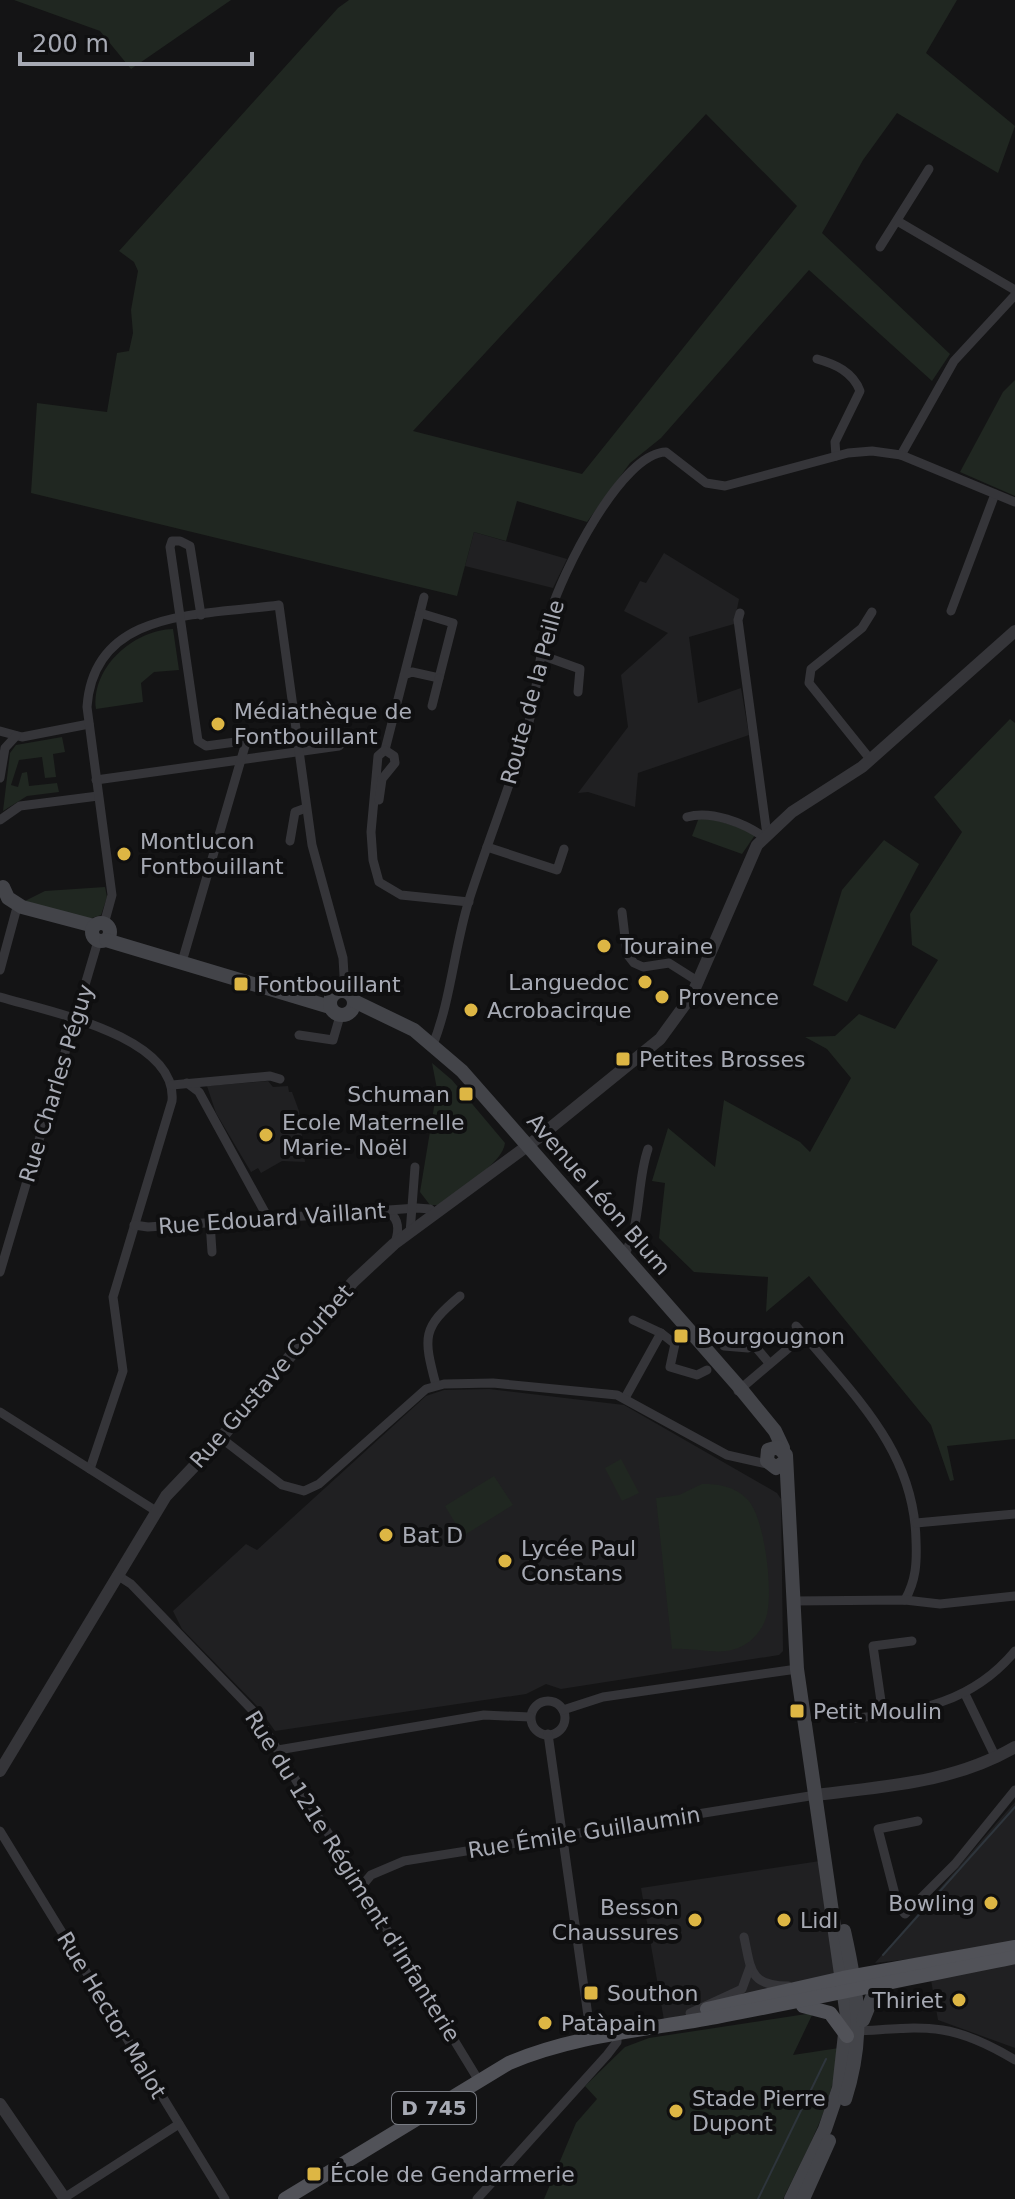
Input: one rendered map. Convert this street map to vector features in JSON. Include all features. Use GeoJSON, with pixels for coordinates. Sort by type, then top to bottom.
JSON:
{"type":"FeatureCollection","features":[{"type":"Feature","properties":{"kind":"main road","name":"Avenue Léon Blum"},"geometry":{"type":"LineString","coordinates":[[1,887],[8,898],[22,907],[342,1004]]}},
{"type":"Feature","properties":{"kind":"main road","name":"Avenue Léon Blum"},"geometry":{"type":"LineString","coordinates":[[0,905],[184,955],[342,1004],[432,1047],[623,1257],[775,1431],[775,1457],[789,1495],[797,1669],[855,2027]]}},
{"type":"Feature","properties":{"kind":"main road","name":"Avenue Léon Blum"},"geometry":{"type":"LineString","coordinates":[[525,1148],[739,1390]]}},
{"type":"Feature","properties":{"kind":"main road","name":"D 745"},"geometry":{"type":"LineString","coordinates":[[285,2199],[479,2081],[532,2053],[591,2037],[783,2005],[850,1985],[1015,1947]]}},
{"type":"Feature","properties":{"kind":"main road","name":"D 745"},"geometry":{"type":"LineString","coordinates":[[645,2027],[690,2013],[809,1986],[876,1988],[1015,1957]]}},
{"type":"Feature","properties":{"kind":"main road"},"geometry":{"type":"LineString","coordinates":[[791,2199],[825,2129],[855,2027],[876,1988]]}},
{"type":"Feature","properties":{"kind":"main road","name":"D 745"},"geometry":{"type":"LineString","coordinates":[[783,2005],[823,2009],[855,2027]]}},
{"type":"Feature","properties":{"kind":"main road"},"geometry":{"type":"LineString","coordinates":[[803,2199],[834,2130],[851,2079],[855,2027]]}},
{"type":"Feature","properties":{"kind":"street"},"geometry":{"type":"LineString","coordinates":[[880,247],[899,222],[929,169]]}},
{"type":"Feature","properties":{"kind":"street"},"geometry":{"type":"LineString","coordinates":[[899,222],[1015,292],[954,361],[901,455]]}},
{"type":"Feature","properties":{"kind":"street"},"geometry":{"type":"LineString","coordinates":[[817,359],[836,364],[860,391],[835,442],[836,456]]}},
{"type":"Feature","properties":{"kind":"street","name":"Route de la Peille"},"geometry":{"type":"LineString","coordinates":[[432,1047],[469,902],[530,721],[554,601],[587,534],[620,486],[649,455],[666,452],[706,483],[720,486],[836,456],[872,451],[901,455],[1015,502]]}},
{"type":"Feature","properties":{"kind":"street"},"geometry":{"type":"LineString","coordinates":[[951,611],[995,494]]}},
{"type":"Feature","properties":{"kind":"street"},"geometry":{"type":"LineString","coordinates":[[184,955],[242,759],[243,741],[206,746],[198,741],[170,547],[175,540],[190,546],[201,615]]}},
{"type":"Feature","properties":{"kind":"street"},"geometry":{"type":"LineString","coordinates":[[424,597],[385,750],[378,756],[371,832],[374,871],[385,886],[418,898],[469,902]]}},
{"type":"Feature","properties":{"kind":"street","name":"Rue Charles Péguy"},"geometry":{"type":"LineString","coordinates":[[0,1272],[112,895],[89,724],[88,693],[111,648],[140,626],[279,605],[299,751]]}},
{"type":"Feature","properties":{"kind":"street"},"geometry":{"type":"LineString","coordinates":[[870,759],[809,683],[811,669],[862,628],[872,612]]}},
{"type":"Feature","properties":{"kind":"street"},"geometry":{"type":"LineString","coordinates":[[420,613],[453,623],[432,706]]}},
{"type":"Feature","properties":{"kind":"street"},"geometry":{"type":"LineString","coordinates":[[740,613],[738,620],[766,836]]}},
{"type":"Feature","properties":{"kind":"street","name":"Rue Gustave Courbet"},"geometry":{"type":"LineString","coordinates":[[0,1771],[156,1511],[353,1282],[394,1244],[525,1148],[633,1062],[670,1028],[699,982],[749,858],[766,836],[792,812],[840,783],[870,759],[1015,631]]}},
{"type":"Feature","properties":{"kind":"street"},"geometry":{"type":"LineString","coordinates":[[541,655],[580,669],[578,692]]}},
{"type":"Feature","properties":{"kind":"street"},"geometry":{"type":"LineString","coordinates":[[404,675],[412,672],[439,678]]}},
{"type":"Feature","properties":{"kind":"street"},"geometry":{"type":"LineString","coordinates":[[0,731],[16,736],[89,724]]}},
{"type":"Feature","properties":{"kind":"street"},"geometry":{"type":"LineString","coordinates":[[0,778],[5,748],[16,736]]}},
{"type":"Feature","properties":{"kind":"street"},"geometry":{"type":"LineString","coordinates":[[96,780],[339,746],[348,737]]}},
{"type":"Feature","properties":{"kind":"street"},"geometry":{"type":"LineString","coordinates":[[385,750],[394,756],[395,763],[382,779],[378,806],[379,860],[385,886]]}},
{"type":"Feature","properties":{"kind":"street"},"geometry":{"type":"LineString","coordinates":[[299,751],[312,845],[344,967],[342,1004],[333,1040],[299,1035]]}},
{"type":"Feature","properties":{"kind":"street"},"geometry":{"type":"LineString","coordinates":[[0,820],[11,809],[20,806],[98,796]]}},
{"type":"Feature","properties":{"kind":"street"},"geometry":{"type":"LineString","coordinates":[[290,841],[295,812],[306,808]]}},
{"type":"Feature","properties":{"kind":"street"},"geometry":{"type":"LineString","coordinates":[[687,817],[703,812],[766,836]]}},
{"type":"Feature","properties":{"kind":"street"},"geometry":{"type":"LineString","coordinates":[[487,847],[557,870],[564,849]]}},
{"type":"Feature","properties":{"kind":"street"},"geometry":{"type":"LineString","coordinates":[[0,970],[16,911]]}},
{"type":"Feature","properties":{"kind":"street"},"geometry":{"type":"LineString","coordinates":[[622,912],[627,954],[634,963],[643,967],[669,963],[699,982]]}},
{"type":"Feature","properties":{"kind":"street"},"geometry":{"type":"LineString","coordinates":[[0,997],[76,1019],[128,1039],[164,1071],[172,1085],[172,1101],[113,1297],[123,1371],[90,1469]]}},
{"type":"Feature","properties":{"kind":"street"},"geometry":{"type":"LineString","coordinates":[[172,1085],[280,1079]]}},
{"type":"Feature","properties":{"kind":"street"},"geometry":{"type":"LineString","coordinates":[[199,1092],[202,1081]]}},
{"type":"Feature","properties":{"kind":"street"},"geometry":{"type":"LineString","coordinates":[[187,1083],[199,1092],[268,1218]]}},
{"type":"Feature","properties":{"kind":"street"},"geometry":{"type":"LineString","coordinates":[[623,1257],[632,1242],[641,1170],[648,1149]]}},
{"type":"Feature","properties":{"kind":"street"},"geometry":{"type":"LineString","coordinates":[[410,1233],[415,1167]]}},
{"type":"Feature","properties":{"kind":"street"},"geometry":{"type":"LineString","coordinates":[[411,1208],[430,1209],[435,1215]]}},
{"type":"Feature","properties":{"kind":"street","name":"Rue Edouard Vaillant"},"geometry":{"type":"LineString","coordinates":[[134,1225],[148,1227],[411,1208]]}},
{"type":"Feature","properties":{"kind":"street"},"geometry":{"type":"LineString","coordinates":[[384,1210],[395,1216],[398,1224],[394,1244]]}},
{"type":"Feature","properties":{"kind":"street"},"geometry":{"type":"LineString","coordinates":[[210,1222],[212,1252]]}},
{"type":"Feature","properties":{"kind":"street"},"geometry":{"type":"LineString","coordinates":[[436,1385],[428,1330],[433,1318],[460,1296]]}},
{"type":"Feature","properties":{"kind":"street"},"geometry":{"type":"LineString","coordinates":[[633,1320],[661,1333],[675,1344],[670,1367],[697,1375],[707,1370]]}},
{"type":"Feature","properties":{"kind":"street"},"geometry":{"type":"LineString","coordinates":[[796,1326],[892,1446],[910,1487],[916,1523],[917,1568],[905,1600]]}},
{"type":"Feature","properties":{"kind":"street"},"geometry":{"type":"LineString","coordinates":[[625,1398],[661,1333]]}},
{"type":"Feature","properties":{"kind":"street"},"geometry":{"type":"LineString","coordinates":[[739,1390],[804,1335]]}},
{"type":"Feature","properties":{"kind":"street"},"geometry":{"type":"LineString","coordinates":[[724,1346],[748,1348],[754,1345],[769,1363]]}},
{"type":"Feature","properties":{"kind":"street"},"geometry":{"type":"LineString","coordinates":[[221,1438],[282,1485],[295,1491],[310,1490],[417,1396],[436,1385],[493,1383],[625,1398],[727,1455],[746,1459],[775,1457]]}},
{"type":"Feature","properties":{"kind":"street"},"geometry":{"type":"LineString","coordinates":[[0,1412],[156,1511]]}},
{"type":"Feature","properties":{"kind":"street"},"geometry":{"type":"LineString","coordinates":[[916,1523],[1015,1514]]}},
{"type":"Feature","properties":{"kind":"street","name":"Rue du 121e Régiment d'Infanterie"},"geometry":{"type":"LineString","coordinates":[[117,1575],[131,1584],[255,1713],[479,2081]]}},
{"type":"Feature","properties":{"kind":"street"},"geometry":{"type":"LineString","coordinates":[[792,1601],[905,1600],[940,1604],[1015,1596]]}},
{"type":"Feature","properties":{"kind":"street"},"geometry":{"type":"LineString","coordinates":[[883,1715],[873,1646],[912,1641]]}},
{"type":"Feature","properties":{"kind":"street"},"geometry":{"type":"LineString","coordinates":[[856,1718],[922,1709],[965,1694],[993,1675],[1015,1651]]}},
{"type":"Feature","properties":{"kind":"street"},"geometry":{"type":"LineString","coordinates":[[563,1710],[603,1697],[797,1669]]}},
{"type":"Feature","properties":{"kind":"street"},"geometry":{"type":"LineString","coordinates":[[965,1694],[996,1758]]}},
{"type":"Feature","properties":{"kind":"street"},"geometry":{"type":"LineString","coordinates":[[545,1701],[559,1705],[563,1710],[564,1723],[555,1733],[548,1734],[535,1729],[530,1717],[537,1705],[545,1701]]}},
{"type":"Feature","properties":{"kind":"street"},"geometry":{"type":"LineString","coordinates":[[278,1750],[484,1715],[530,1717]]}},
{"type":"Feature","properties":{"kind":"street"},"geometry":{"type":"LineString","coordinates":[[548,1734],[591,2037]]}},
{"type":"Feature","properties":{"kind":"street"},"geometry":{"type":"LineString","coordinates":[[817,1802],[930,1780],[996,1758],[1015,1747]]}},
{"type":"Feature","properties":{"kind":"street"},"geometry":{"type":"LineString","coordinates":[[918,1821],[878,1829],[898,1906],[905,1914],[955,1864],[1015,1790]]}},
{"type":"Feature","properties":{"kind":"street","name":"Rue Émile Guillaumin"},"geometry":{"type":"LineString","coordinates":[[361,1887],[371,1875],[404,1861],[562,1835],[817,1802]]}},
{"type":"Feature","properties":{"kind":"street","name":"Rue Hector Malot"},"geometry":{"type":"LineString","coordinates":[[0,1831],[225,2199]]}},
{"type":"Feature","properties":{"kind":"street"},"geometry":{"type":"LineString","coordinates":[[744,1937],[753,1974],[766,1984],[809,1986]]}},
{"type":"Feature","properties":{"kind":"street"},"geometry":{"type":"LineString","coordinates":[[690,2013],[742,1989],[748,1981],[750,1963]]}},
{"type":"Feature","properties":{"kind":"street"},"geometry":{"type":"LineString","coordinates":[[855,2027],[878,2030],[907,2026],[943,2029],[981,2039],[1015,2060]]}},
{"type":"Feature","properties":{"kind":"street"},"geometry":{"type":"LineString","coordinates":[[477,2199],[607,2055],[617,2042],[617,2033]]}},
{"type":"Feature","properties":{"kind":"street"},"geometry":{"type":"LineString","coordinates":[[0,2104],[64,2198],[179,2124]]}},
{"type":"Feature","properties":{"kind":"shaded area"},"geometry":{"type":"Polygon","coordinates":[[[14,0],[231,0],[131,69],[100,31],[14,0]]]}},
{"type":"Feature","properties":{"kind":"shaded area"},"geometry":{"type":"Polygon","coordinates":[[[349,0],[957,0],[926,53],[1015,126],[998,173],[897,113],[863,160],[822,233],[950,354],[932,381],[809,270],[661,438],[630,463],[587,522],[517,501],[506,541],[474,532],[457,596],[31,493],[37,403],[107,412],[117,353],[129,351],[133,333],[131,310],[138,271],[134,262],[119,251],[338,8],[349,0]],[[706,114],[413,431],[582,474],[797,206],[706,114]]]}},
{"type":"Feature","properties":{"kind":"shaded area"},"geometry":{"type":"Polygon","coordinates":[[[1015,380],[1015,496],[960,472],[1003,392],[1015,380]]]}},
{"type":"Feature","properties":{"kind":"shaded area"},"geometry":{"type":"Polygon","coordinates":[[[474,532],[567,559],[553,588],[465,566],[474,532]]]}},
{"type":"Feature","properties":{"kind":"shaded area"},"geometry":{"type":"Polygon","coordinates":[[[664,553],[739,599],[734,624],[689,637],[698,703],[741,688],[749,735],[638,773],[635,807],[588,792],[578,793],[628,727],[621,675],[668,633],[624,611],[640,581],[646,583],[664,553]]]}},
{"type":"Feature","properties":{"kind":"shaded area"},"geometry":{"type":"Polygon","coordinates":[[[173,629],[179,670],[154,672],[141,683],[143,702],[96,709],[100,679],[118,654],[144,636],[173,629]]]}},
{"type":"Feature","properties":{"kind":"shaded area"},"geometry":{"type":"Polygon","coordinates":[[[1010,719],[1015,723],[1015,1439],[947,1446],[954,1480],[950,1481],[931,1425],[809,1276],[766,1312],[768,1277],[694,1272],[659,1238],[665,1183],[652,1181],[668,1128],[715,1167],[724,1100],[800,1142],[810,1152],[851,1078],[827,1049],[805,1037],[835,1036],[859,1014],[895,1029],[938,960],[912,945],[910,914],[962,832],[934,797],[1010,719]]]}},
{"type":"Feature","properties":{"kind":"shaded area"},"geometry":{"type":"Polygon","coordinates":[[[62,737],[65,752],[53,754],[56,777],[45,778],[42,757],[19,760],[11,785],[18,787],[22,773],[27,772],[29,786],[57,783],[59,792],[27,796],[3,811],[10,753],[16,745],[62,737]]]}},
{"type":"Feature","properties":{"kind":"shaded area"},"geometry":{"type":"Polygon","coordinates":[[[700,815],[755,835],[742,854],[692,836],[700,815]]]}},
{"type":"Feature","properties":{"kind":"shaded area"},"geometry":{"type":"Polygon","coordinates":[[[884,840],[919,864],[847,1002],[813,985],[842,890],[884,840]]]}},
{"type":"Feature","properties":{"kind":"shaded area"},"geometry":{"type":"Polygon","coordinates":[[[105,887],[107,897],[101,915],[86,920],[25,901],[45,891],[105,887]]]}},
{"type":"Feature","properties":{"kind":"shaded area"},"geometry":{"type":"Polygon","coordinates":[[[432,1063],[452,1080],[505,1143],[496,1160],[438,1205],[430,1205],[420,1192],[437,1089],[432,1063]]]}},
{"type":"Feature","properties":{"kind":"shaded area","name":"Ecole Maternelle Marie- Noël"},"geometry":{"type":"Polygon","coordinates":[[[268,1081],[273,1087],[288,1086],[289,1092],[292,1092],[299,1111],[305,1162],[282,1161],[261,1173],[258,1168],[251,1172],[216,1113],[207,1086],[268,1081]]]}},
{"type":"Feature","properties":{"kind":"shaded area","name":"Lycée Paul Constans"},"geometry":{"type":"Polygon","coordinates":[[[489,1389],[624,1405],[777,1493],[781,1499],[783,1651],[779,1655],[561,1689],[546,1684],[526,1694],[275,1731],[258,1707],[182,1629],[173,1611],[246,1544],[257,1550],[426,1396],[444,1390],[489,1389]]]}},
{"type":"Feature","properties":{"kind":"shaded area"},"geometry":{"type":"Polygon","coordinates":[[[621,1459],[639,1493],[622,1501],[605,1468],[621,1459]]]}},
{"type":"Feature","properties":{"kind":"shaded area"},"geometry":{"type":"Polygon","coordinates":[[[494,1476],[513,1505],[463,1536],[445,1506],[494,1476]]]}},
{"type":"Feature","properties":{"kind":"shaded area"},"geometry":{"type":"Polygon","coordinates":[[[702,1484],[726,1487],[747,1499],[763,1538],[769,1592],[764,1623],[752,1640],[730,1650],[672,1649],[656,1498],[679,1495],[702,1484]]]}},
{"type":"Feature","properties":{"kind":"shaded area"},"geometry":{"type":"Polygon","coordinates":[[[1015,1802],[1015,2048],[938,2020],[927,1957],[875,1963],[1015,1802]]]}},
{"type":"Feature","properties":{"kind":"shaded area"},"geometry":{"type":"Polygon","coordinates":[[[820,1861],[843,1978],[664,2020],[641,1888],[820,1861]]]}},
{"type":"Feature","properties":{"kind":"shaded area","name":"Stade Pierre Dupont"},"geometry":{"type":"Polygon","coordinates":[[[813,2013],[793,2055],[839,2048],[836,2068],[818,2126],[783,2199],[544,2199],[576,2123],[597,2099],[585,2086],[625,2047],[649,2038],[813,2013]]]}},
{"type":"Feature","properties":{"kind":"waterway"},"geometry":{"type":"LineString","coordinates":[[883,1955],[1015,1807]]}},
{"type":"Feature","properties":{"kind":"waterway"},"geometry":{"type":"LineString","coordinates":[[758,2199],[826,2059]]}},
{"type":"Feature","properties":{"kind":"place","name":"Médiathèque de Fontbouillant"},"geometry":{"type":"Point","coordinates":[218,724]}},
{"type":"Feature","properties":{"kind":"place","name":"Montlucon Fontbouillant"},"geometry":{"type":"Point","coordinates":[124,854]}},
{"type":"Feature","properties":{"kind":"place","name":"Touraine"},"geometry":{"type":"Point","coordinates":[604,946]}},
{"type":"Feature","properties":{"kind":"place","name":"Languedoc"},"geometry":{"type":"Point","coordinates":[645,982]}},
{"type":"Feature","properties":{"kind":"place","name":"Fontbouillant"},"geometry":{"type":"Point","coordinates":[241,984]}},
{"type":"Feature","properties":{"kind":"place","name":"Provence"},"geometry":{"type":"Point","coordinates":[662,997]}},
{"type":"Feature","properties":{"kind":"place","name":"Acrobacirque"},"geometry":{"type":"Point","coordinates":[471,1010]}},
{"type":"Feature","properties":{"kind":"place","name":"Petites Brosses"},"geometry":{"type":"Point","coordinates":[623,1059]}},
{"type":"Feature","properties":{"kind":"place","name":"Schuman"},"geometry":{"type":"Point","coordinates":[466,1094]}},
{"type":"Feature","properties":{"kind":"place","name":"Ecole Maternelle Marie- Noël"},"geometry":{"type":"Point","coordinates":[266,1135]}},
{"type":"Feature","properties":{"kind":"place","name":"Bourgougnon"},"geometry":{"type":"Point","coordinates":[681,1336]}},
{"type":"Feature","properties":{"kind":"place","name":"Bat D"},"geometry":{"type":"Point","coordinates":[386,1535]}},
{"type":"Feature","properties":{"kind":"place","name":"Lycée Paul Constans"},"geometry":{"type":"Point","coordinates":[505,1561]}},
{"type":"Feature","properties":{"kind":"place","name":"Petit Moulin"},"geometry":{"type":"Point","coordinates":[797,1711]}},
{"type":"Feature","properties":{"kind":"place","name":"Bowling"},"geometry":{"type":"Point","coordinates":[991,1903]}},
{"type":"Feature","properties":{"kind":"place","name":"Besson Chaussures"},"geometry":{"type":"Point","coordinates":[695,1920]}},
{"type":"Feature","properties":{"kind":"place","name":"Lidl"},"geometry":{"type":"Point","coordinates":[784,1920]}},
{"type":"Feature","properties":{"kind":"place","name":"Southon"},"geometry":{"type":"Point","coordinates":[591,1993]}},
{"type":"Feature","properties":{"kind":"place","name":"Thiriet"},"geometry":{"type":"Point","coordinates":[959,2000]}},
{"type":"Feature","properties":{"kind":"place","name":"Patàpain"},"geometry":{"type":"Point","coordinates":[545,2023]}},
{"type":"Feature","properties":{"kind":"place","name":"Stade Pierre Dupont"},"geometry":{"type":"Point","coordinates":[676,2111]}},
{"type":"Feature","properties":{"kind":"place","name":"École de Gendarmerie"},"geometry":{"type":"Point","coordinates":[314,2174]}}]}
